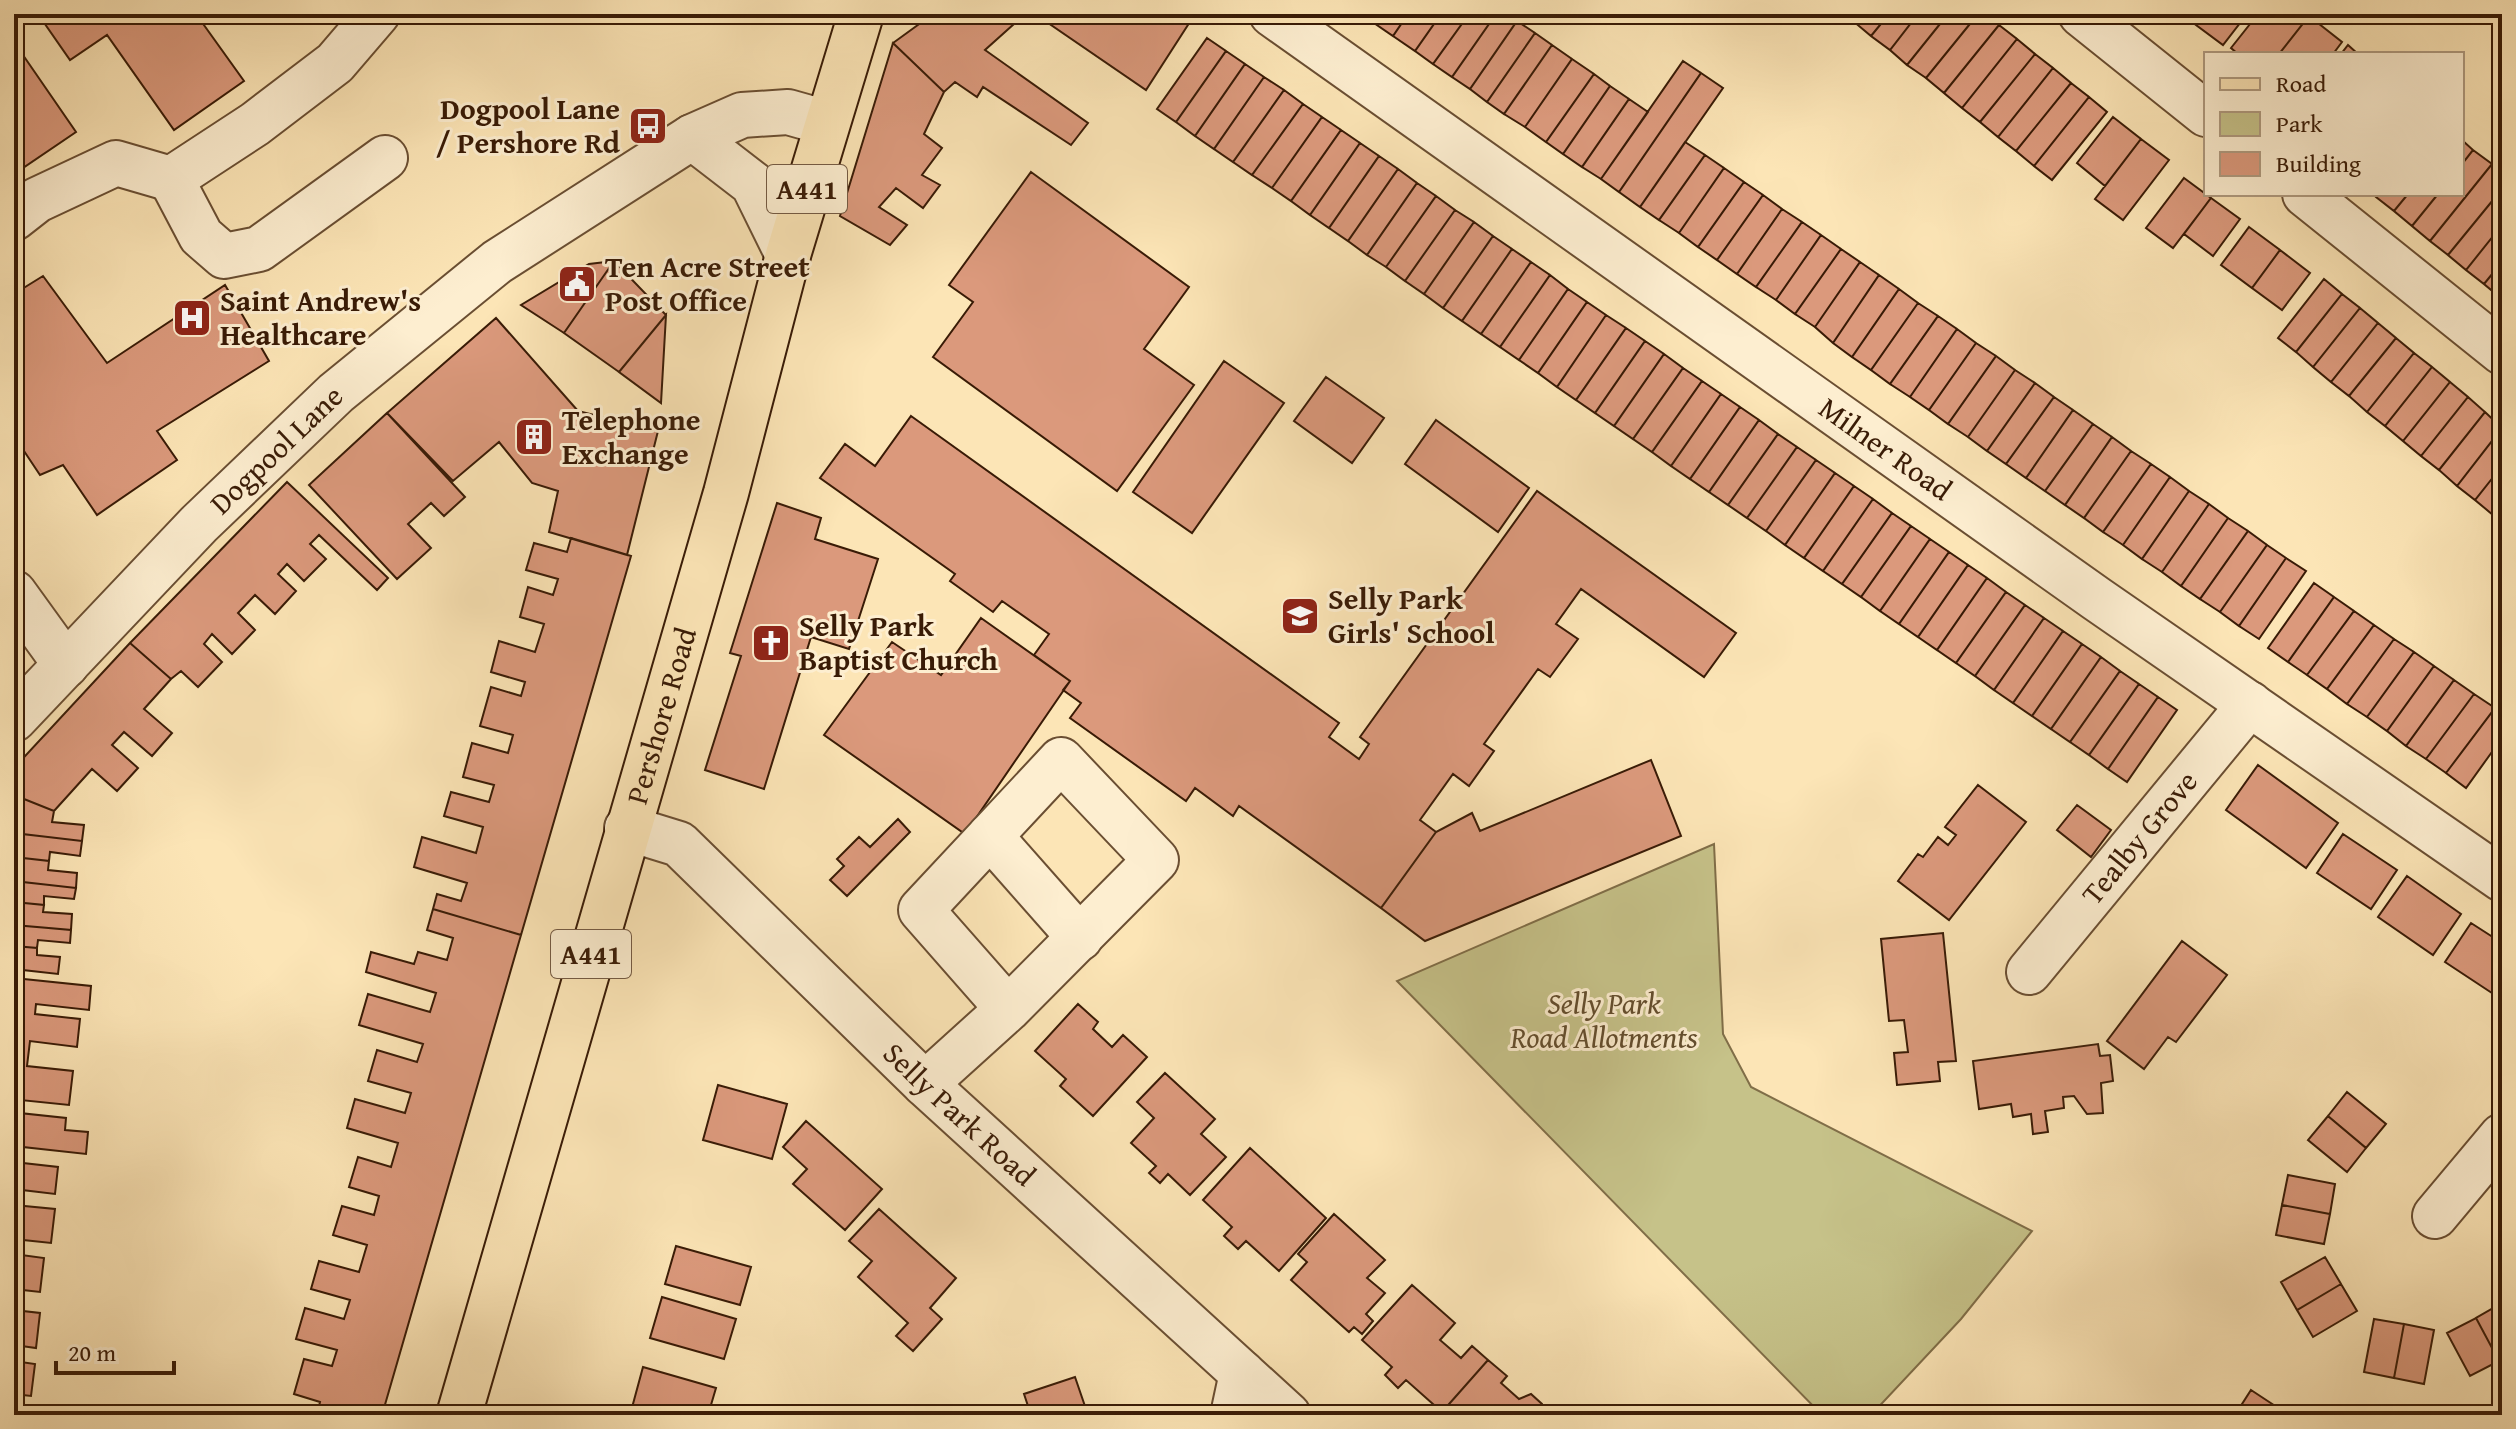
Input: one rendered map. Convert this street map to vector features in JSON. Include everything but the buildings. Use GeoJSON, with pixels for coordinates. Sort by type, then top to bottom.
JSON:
{"type":"FeatureCollection","features":[{"type":"Feature","properties":{"kind":"main road","name":"Pershore Road"},"geometry":{"type":"LineString","coordinates":[[459,1415],[726,493],[788,255],[827,123],[863,18]]}},
{"type":"Feature","properties":{"kind":"street"},"geometry":{"type":"LineString","coordinates":[[171,179],[255,124],[335,63],[377,14]]}},
{"type":"Feature","properties":{"kind":"street","name":"Milner Road"},"geometry":{"type":"LineString","coordinates":[[1272,14],[2502,879]]}},
{"type":"Feature","properties":{"kind":"street"},"geometry":{"type":"LineString","coordinates":[[2081,14],[2204,112]]}},
{"type":"Feature","properties":{"kind":"street","name":"Dogpool Lane"},"geometry":{"type":"LineString","coordinates":[[14,719],[199,524],[336,393],[497,262],[692,137],[742,115],[788,112],[827,123]]}},
{"type":"Feature","properties":{"kind":"street"},"geometry":{"type":"LineString","coordinates":[[692,137],[753,184],[788,255]]}},
{"type":"Feature","properties":{"kind":"street"},"geometry":{"type":"LineString","coordinates":[[14,218],[37,200],[116,163],[171,179],[201,236],[224,256],[259,249],[385,158]]}},
{"type":"Feature","properties":{"kind":"street"},"geometry":{"type":"LineString","coordinates":[[2307,196],[2502,352]]}},
{"type":"Feature","properties":{"kind":"street"},"geometry":{"type":"LineString","coordinates":[[14,593],[66,665]]}},
{"type":"Feature","properties":{"kind":"street","name":"Tealby Grove"},"geometry":{"type":"LineString","coordinates":[[2029,972],[2250,704]]}},
{"type":"Feature","properties":{"kind":"street"},"geometry":{"type":"LineString","coordinates":[[925,1084],[1008,1009],[1156,860],[1061,760],[921,910],[1008,1009]]}},
{"type":"Feature","properties":{"kind":"street","name":"Selly Park Road"},"geometry":{"type":"LineString","coordinates":[[627,828],[679,844],[925,1084],[1288,1415]]}},
{"type":"Feature","properties":{"kind":"street"},"geometry":{"type":"LineString","coordinates":[[990,836],[1080,938]]}},
{"type":"Feature","properties":{"kind":"street"},"geometry":{"type":"LineString","coordinates":[[2435,1216],[2502,1136]]}},
{"type":"Feature","properties":{"kind":"street"},"geometry":{"type":"LineString","coordinates":[[1233,1415],[1242,1373]]}},
{"type":"Feature","properties":{"kind":"green space","name":"Selly Park Road Allotments"},"geometry":{"type":"Polygon","coordinates":[[[1714,844],[1723,1034],[1751,1087],[2032,1231],[1961,1319],[1871,1415],[1822,1415],[1397,981],[1714,844]]]}},
{"type":"Feature","properties":{"kind":"place","name":"Dogpool Lane / Pershore Rd"},"geometry":{"type":"Point","coordinates":[648,126]}},
{"type":"Feature","properties":{"kind":"place","name":"Ten Acre Street Post Office"},"geometry":{"type":"Point","coordinates":[577,284]}},
{"type":"Feature","properties":{"kind":"place","name":"Saint Andrew's Healthcare"},"geometry":{"type":"Point","coordinates":[192,318]}},
{"type":"Feature","properties":{"kind":"place","name":"Telephone Exchange"},"geometry":{"type":"Point","coordinates":[534,437]}},
{"type":"Feature","properties":{"kind":"place","name":"Selly Park Girls' School"},"geometry":{"type":"Point","coordinates":[1300,616]}},
{"type":"Feature","properties":{"kind":"place","name":"Selly Park Baptist Church"},"geometry":{"type":"Point","coordinates":[771,643]}}]}
